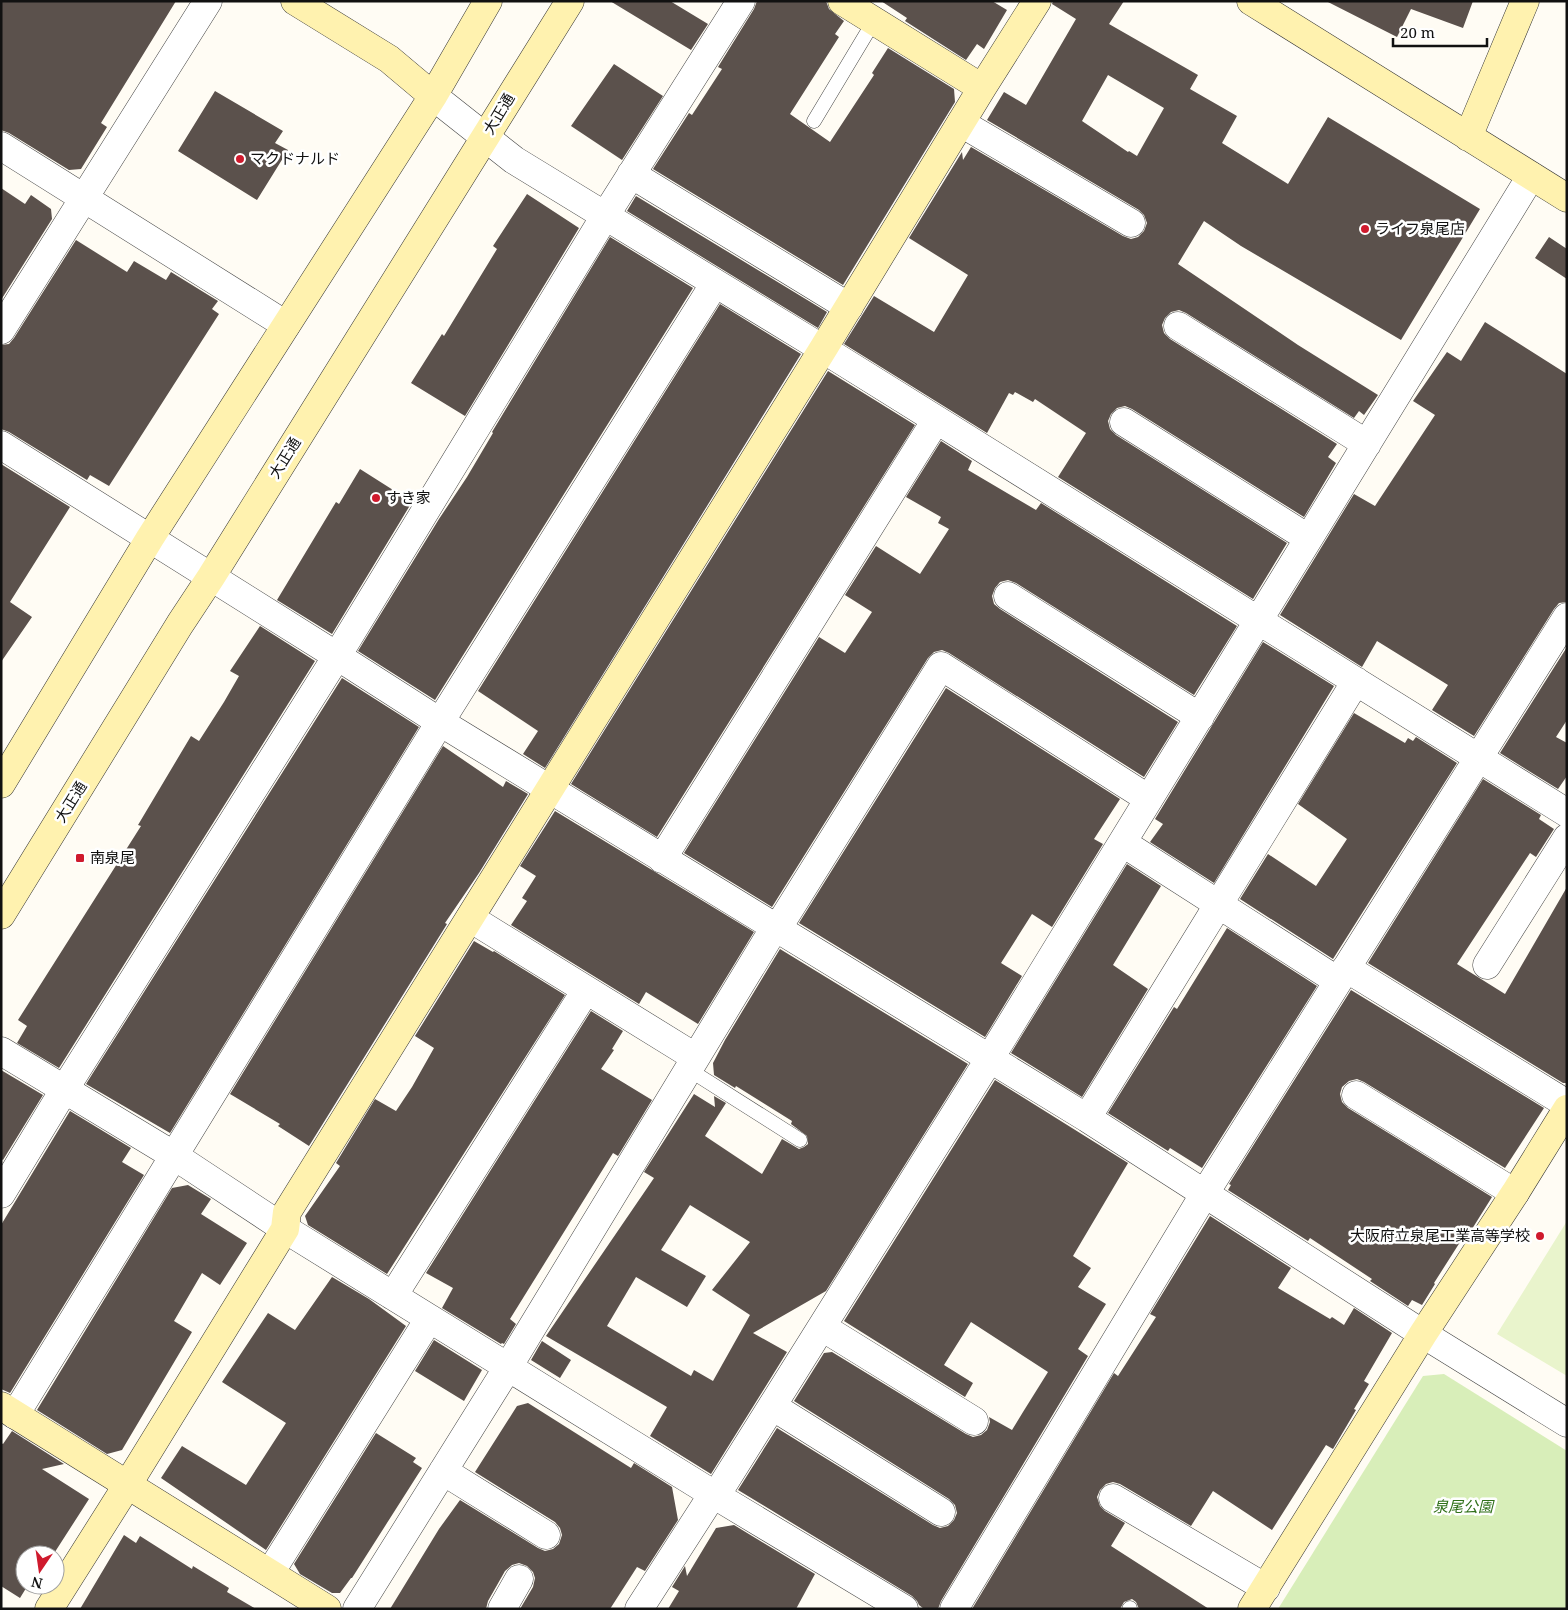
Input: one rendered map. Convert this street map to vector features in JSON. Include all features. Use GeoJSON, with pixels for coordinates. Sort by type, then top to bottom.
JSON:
{"type":"FeatureCollection","features":[{"type":"Feature","properties":{"kind":"street"},"geometry":{"type":"LineString","coordinates":[[1,330],[208,1]]}},
{"type":"Feature","properties":{"kind":"street"},"geometry":{"type":"LineString","coordinates":[[295,1],[389,59],[514,160],[823,349],[1567,813]]}},
{"type":"Feature","properties":{"kind":"street"},"geometry":{"type":"LineString","coordinates":[[1,784],[150,538],[433,96],[488,1]]}},
{"type":"Feature","properties":{"kind":"street","name":"大正通"},"geometry":{"type":"LineString","coordinates":[[1,916],[177,629],[570,1]]}},
{"type":"Feature","properties":{"kind":"street"},"geometry":{"type":"LineString","coordinates":[[1,1194],[64,1090],[337,656],[631,174],[741,1]]}},
{"type":"Feature","properties":{"kind":"street"},"geometry":{"type":"LineString","coordinates":[[842,1],[982,88]]}},
{"type":"Feature","properties":{"kind":"street"},"geometry":{"type":"LineString","coordinates":[[49,1609],[285,1229],[287,1212],[1037,1]]}},
{"type":"Feature","properties":{"kind":"street"},"geometry":{"type":"LineString","coordinates":[[1251,1],[1567,198]]}},
{"type":"Feature","properties":{"kind":"street"},"geometry":{"type":"LineString","coordinates":[[1468,137],[1525,1]]}},
{"type":"Feature","properties":{"kind":"street"},"geometry":{"type":"LineString","coordinates":[[961,122],[1131,223]]}},
{"type":"Feature","properties":{"kind":"street"},"geometry":{"type":"LineString","coordinates":[[1,146],[286,325]]}},
{"type":"Feature","properties":{"kind":"street"},"geometry":{"type":"LineString","coordinates":[[631,174],[848,307]]}},
{"type":"Feature","properties":{"kind":"street"},"geometry":{"type":"LineString","coordinates":[[638,1609],[713,1494],[722,1486],[990,1058],[1531,176]]}},
{"type":"Feature","properties":{"kind":"street"},"geometry":{"type":"LineString","coordinates":[[327,1609],[8,1411],[173,1155],[440,722],[715,283]]}},
{"type":"Feature","properties":{"kind":"street"},"geometry":{"type":"LineString","coordinates":[[1178,326],[1367,444]]}},
{"type":"Feature","properties":{"kind":"street"},"geometry":{"type":"LineString","coordinates":[[662,859],[936,420]]}},
{"type":"Feature","properties":{"kind":"street"},"geometry":{"type":"LineString","coordinates":[[1124,422],[1308,538]]}},
{"type":"Feature","properties":{"kind":"street"},"geometry":{"type":"LineString","coordinates":[[1,446],[440,722],[1087,1118],[1423,1334],[1567,1423]]}},
{"type":"Feature","properties":{"kind":"street"},"geometry":{"type":"LineString","coordinates":[[1008,596],[1200,717]]}},
{"type":"Feature","properties":{"kind":"street"},"geometry":{"type":"LineString","coordinates":[[954,1609],[1205,1193],[1567,617]]}},
{"type":"Feature","properties":{"kind":"street"},"geometry":{"type":"LineString","coordinates":[[357,1609],[508,1367],[692,1063],[941,666],[1149,799]]}},
{"type":"Feature","properties":{"kind":"street"},"geometry":{"type":"LineString","coordinates":[[1087,1118],[1356,681]]}},
{"type":"Feature","properties":{"kind":"street"},"geometry":{"type":"LineString","coordinates":[[1488,964],[1567,838]]}},
{"type":"Feature","properties":{"kind":"street"},"geometry":{"type":"LineString","coordinates":[[1123,843],[1218,904],[1567,1104]]}},
{"type":"Feature","properties":{"kind":"street"},"geometry":{"type":"LineString","coordinates":[[470,918],[586,990],[692,1063]]}},
{"type":"Feature","properties":{"kind":"street"},"geometry":{"type":"LineString","coordinates":[[393,1296],[586,990]]}},
{"type":"Feature","properties":{"kind":"street"},"geometry":{"type":"LineString","coordinates":[[1,1051],[173,1155],[285,1229],[713,1494],[904,1609]]}},
{"type":"Feature","properties":{"kind":"street"},"geometry":{"type":"LineString","coordinates":[[1356,1095],[1515,1193]]}},
{"type":"Feature","properties":{"kind":"street"},"geometry":{"type":"LineString","coordinates":[[1114,1498],[1259,1598],[1423,1334],[1567,1109]]}},
{"type":"Feature","properties":{"kind":"street"},"geometry":{"type":"LineString","coordinates":[[270,1573],[429,1318]]}},
{"type":"Feature","properties":{"kind":"street"},"geometry":{"type":"LineString","coordinates":[[822,1327],[974,1421]]}},
{"type":"Feature","properties":{"kind":"street"},"geometry":{"type":"LineString","coordinates":[[772,1406],[941,1512]]}},
{"type":"Feature","properties":{"kind":"street"},"geometry":{"type":"LineString","coordinates":[[443,1471],[546,1535]]}},
{"type":"Feature","properties":{"kind":"street"},"geometry":{"type":"LineString","coordinates":[[502,1609],[519,1580]]}},
{"type":"Feature","properties":{"kind":"lane"},"geometry":{"type":"LineString","coordinates":[[814,121],[874,21]]}},
{"type":"Feature","properties":{"kind":"lane"},"geometry":{"type":"LineString","coordinates":[[692,1063],[800,1140]]}},
{"type":"Feature","properties":{"kind":"green space"},"geometry":{"type":"Polygon","coordinates":[[[1567,1221],[1567,1376],[1497,1334],[1567,1221]]]}},
{"type":"Feature","properties":{"kind":"green space","name":"泉尾公園"},"geometry":{"type":"Polygon","coordinates":[[[1444,1374],[1567,1451],[1567,1609],[1278,1609],[1423,1376],[1444,1374]]]}},
{"type":"Feature","properties":{"kind":"building"},"geometry":{"type":"Polygon","coordinates":[[[1,1],[176,1],[101,123],[107,127],[81,169],[69,170],[1,130],[1,1]]]}},
{"type":"Feature","properties":{"kind":"building"},"geometry":{"type":"Polygon","coordinates":[[[610,1],[670,1],[708,24],[691,50],[610,1]]]}},
{"type":"Feature","properties":{"kind":"building"},"geometry":{"type":"Polygon","coordinates":[[[757,1],[826,1],[829,9],[844,21],[835,34],[839,37],[790,114],[830,142],[874,75],[872,73],[888,48],[954,89],[955,102],[843,285],[653,169],[689,113],[692,115],[722,69],[718,67],[757,1]]]}},
{"type":"Feature","properties":{"kind":"building"},"geometry":{"type":"Polygon","coordinates":[[[881,1],[992,1],[1007,10],[984,49],[977,44],[966,60],[905,21],[907,18],[881,1]]]}},
{"type":"Feature","properties":{"kind":"building"},"geometry":{"type":"Polygon","coordinates":[[[1053,1],[1124,1],[1109,24],[1198,75],[1190,89],[1237,116],[1222,143],[1288,184],[1328,117],[1480,209],[1401,340],[1241,246],[1204,221],[1178,264],[1298,345],[1378,395],[1364,415],[1359,411],[1354,418],[1186,313],[1179,310],[1171,312],[1165,318],[1162,325],[1164,333],[1170,339],[1337,444],[1328,457],[1336,463],[1304,517],[1132,409],[1125,406],[1117,408],[1111,414],[1108,421],[1110,429],[1116,435],[1287,543],[1253,599],[1058,477],[1086,433],[1035,399],[1033,402],[1015,392],[1013,395],[1009,393],[987,433],[844,344],[874,296],[934,332],[968,275],[909,238],[962,152],[963,160],[971,147],[1123,236],[1131,239],[1138,237],[1144,231],[1147,223],[1144,215],[1139,210],[987,120],[1004,92],[1026,105],[1076,19],[1052,4],[1053,1]],[[1108,75],[1082,121],[1137,156],[1164,108],[1108,75]]]}},
{"type":"Feature","properties":{"kind":"building"},"geometry":{"type":"Polygon","coordinates":[[[1326,1],[1473,1],[1463,28],[1411,9],[1397,37],[1326,1]]]}},
{"type":"Feature","properties":{"kind":"building"},"geometry":{"type":"Polygon","coordinates":[[[614,64],[663,96],[622,160],[571,126],[614,64]]]}},
{"type":"Feature","properties":{"kind":"building"},"geometry":{"type":"Polygon","coordinates":[[[215,91],[283,131],[275,143],[288,150],[257,200],[178,151],[215,91]]]}},
{"type":"Feature","properties":{"kind":"building"},"geometry":{"type":"Polygon","coordinates":[[[1,188],[25,204],[31,195],[51,209],[52,219],[1,300],[1,188]]]}},
{"type":"Feature","properties":{"kind":"building"},"geometry":{"type":"Polygon","coordinates":[[[527,194],[579,228],[465,416],[411,383],[442,334],[444,336],[497,249],[493,246],[527,194]]]}},
{"type":"Feature","properties":{"kind":"building"},"geometry":{"type":"Polygon","coordinates":[[[636,196],[827,312],[818,328],[627,211],[636,196]]]}},
{"type":"Feature","properties":{"kind":"building"},"geometry":{"type":"Polygon","coordinates":[[[610,237],[693,288],[435,700],[358,651],[467,477],[492,432],[610,237]]]}},
{"type":"Feature","properties":{"kind":"building"},"geometry":{"type":"Polygon","coordinates":[[[1549,237],[1567,249],[1567,279],[1535,258],[1549,237]]]}},
{"type":"Feature","properties":{"kind":"building"},"geometry":{"type":"Polygon","coordinates":[[[76,240],[127,272],[134,261],[166,280],[171,272],[218,301],[212,309],[219,314],[109,486],[90,475],[87,480],[9,432],[1,429],[1,345],[9,344],[14,338],[76,240]]]}},
{"type":"Feature","properties":{"kind":"building"},"geometry":{"type":"Polygon","coordinates":[[[720,304],[801,354],[545,768],[523,754],[538,731],[478,691],[720,304]]]}},
{"type":"Feature","properties":{"kind":"building"},"geometry":{"type":"Polygon","coordinates":[[[1485,322],[1567,374],[1567,602],[1559,603],[1554,609],[1474,736],[1432,710],[1448,685],[1377,641],[1362,667],[1280,615],[1354,494],[1375,506],[1435,415],[1413,401],[1447,352],[1461,361],[1485,322]]]}},
{"type":"Feature","properties":{"kind":"building"},"geometry":{"type":"Polygon","coordinates":[[[828,371],[915,425],[657,837],[571,784],[828,371]]]}},
{"type":"Feature","properties":{"kind":"building"},"geometry":{"type":"Polygon","coordinates":[[[941,441],[972,461],[968,470],[1036,510],[1041,503],[1237,626],[1194,695],[1016,583],[1008,580],[1000,582],[992,596],[994,604],[1000,609],[1178,722],[1144,777],[949,653],[942,650],[934,652],[928,658],[772,907],[684,853],[819,637],[845,653],[872,612],[845,595],[876,546],[920,574],[949,529],[938,523],[941,517],[906,497],[941,441]]]}},
{"type":"Feature","properties":{"kind":"building"},"geometry":{"type":"Polygon","coordinates":[[[1,464],[70,507],[10,602],[32,617],[1,662],[1,464]]]}},
{"type":"Feature","properties":{"kind":"building"},"geometry":{"type":"Polygon","coordinates":[[[360,469],[412,502],[332,634],[277,600],[336,502],[339,504],[360,469]]]}},
{"type":"Feature","properties":{"kind":"building"},"geometry":{"type":"Polygon","coordinates":[[[260,626],[315,661],[59,1068],[17,1043],[27,1026],[18,1020],[141,826],[138,825],[191,736],[199,741],[224,702],[239,676],[230,671],[260,626]]]}},
{"type":"Feature","properties":{"kind":"building"},"geometry":{"type":"Polygon","coordinates":[[[1263,642],[1334,686],[1214,883],[1150,842],[1163,824],[1155,819],[1263,642]]]}},
{"type":"Feature","properties":{"kind":"building"},"geometry":{"type":"Polygon","coordinates":[[[1567,647],[1567,720],[1556,737],[1567,743],[1567,776],[1558,789],[1500,753],[1567,647]]]}},
{"type":"Feature","properties":{"kind":"building"},"geometry":{"type":"Polygon","coordinates":[[[342,678],[419,727],[170,1133],[86,1084],[342,678]]]}},
{"type":"Feature","properties":{"kind":"building"},"geometry":{"type":"Polygon","coordinates":[[[946,688],[1120,799],[1094,839],[1103,844],[1052,927],[1032,914],[1001,963],[1022,976],[985,1037],[799,923],[946,688]]]}},
{"type":"Feature","properties":{"kind":"building"},"geometry":{"type":"Polygon","coordinates":[[[1354,713],[1405,743],[1408,738],[1413,741],[1416,737],[1457,763],[1333,959],[1240,899],[1268,854],[1316,886],[1347,839],[1298,804],[1354,713]]]}},
{"type":"Feature","properties":{"kind":"building"},"geometry":{"type":"Polygon","coordinates":[[[443,746],[503,787],[506,781],[528,794],[479,873],[445,923],[447,924],[309,1146],[278,1126],[280,1124],[230,1094],[443,746]]]}},
{"type":"Feature","properties":{"kind":"building"},"geometry":{"type":"Polygon","coordinates":[[[1483,779],[1541,815],[1539,819],[1554,829],[1536,857],[1530,853],[1457,964],[1505,994],[1567,887],[1567,1083],[1563,1083],[1368,963],[1483,779]]]}},
{"type":"Feature","properties":{"kind":"building"},"geometry":{"type":"Polygon","coordinates":[[[555,811],[754,932],[698,1024],[646,992],[639,1004],[511,925],[527,901],[522,898],[536,876],[520,866],[555,811]]]}},
{"type":"Feature","properties":{"kind":"building"},"geometry":{"type":"Polygon","coordinates":[[[1127,864],[1161,886],[1113,965],[1148,989],[1082,1097],[1011,1053],[1127,864]]]}},
{"type":"Feature","properties":{"kind":"building"},"geometry":{"type":"Polygon","coordinates":[[[1227,928],[1317,986],[1202,1168],[1170,1148],[1168,1151],[1108,1113],[1174,1007],[1177,1009],[1227,928]]]}},
{"type":"Feature","properties":{"kind":"building"},"geometry":{"type":"Polygon","coordinates":[[[474,941],[494,951],[565,995],[387,1274],[308,1225],[305,1216],[340,1166],[336,1163],[375,1099],[396,1111],[412,1087],[434,1048],[415,1036],[474,941]]]}},
{"type":"Feature","properties":{"kind":"building"},"geometry":{"type":"Polygon","coordinates":[[[780,949],[968,1064],[826,1291],[753,1333],[787,1352],[711,1474],[650,1436],[667,1407],[546,1336],[654,1178],[644,1172],[694,1094],[715,1107],[714,1096],[726,1103],[705,1136],[762,1174],[782,1139],[799,1149],[808,1144],[807,1136],[791,1124],[792,1121],[736,1086],[735,1088],[714,1075],[713,1063],[780,949]],[[690,1205],[661,1250],[706,1276],[687,1307],[636,1277],[607,1326],[691,1376],[694,1370],[713,1381],[750,1315],[712,1290],[750,1242],[690,1205]]]}},
{"type":"Feature","properties":{"kind":"building"},"geometry":{"type":"Polygon","coordinates":[[[1351,990],[1544,1108],[1505,1168],[1364,1082],[1357,1079],[1349,1081],[1342,1087],[1340,1094],[1342,1102],[1348,1108],[1492,1197],[1472,1229],[1469,1228],[1422,1305],[1412,1300],[1408,1306],[1370,1281],[1372,1279],[1310,1238],[1308,1241],[1228,1190],[1231,1185],[1229,1184],[1351,990]]]}},
{"type":"Feature","properties":{"kind":"building"},"geometry":{"type":"Polygon","coordinates":[[[591,1011],[623,1031],[612,1049],[614,1050],[601,1069],[652,1100],[618,1156],[613,1153],[510,1319],[516,1324],[504,1344],[501,1344],[442,1308],[453,1288],[426,1273],[591,1011]]]}},
{"type":"Feature","properties":{"kind":"building"},"geometry":{"type":"Polygon","coordinates":[[[1,1070],[43,1095],[3,1160],[1,1159],[1,1070]]]}},
{"type":"Feature","properties":{"kind":"building"},"geometry":{"type":"Polygon","coordinates":[[[995,1080],[1128,1163],[1073,1256],[1091,1268],[1078,1287],[1106,1304],[1078,1349],[1088,1356],[938,1609],[924,1609],[912,1596],[738,1490],[777,1428],[933,1525],[940,1528],[948,1526],[954,1520],[957,1513],[955,1505],[949,1499],[794,1401],[824,1353],[832,1352],[973,1437],[981,1435],[987,1430],[990,1422],[989,1417],[1012,1430],[1048,1372],[971,1322],[944,1365],[973,1383],[965,1397],[844,1321],[995,1080]]]}},
{"type":"Feature","properties":{"kind":"building"},"geometry":{"type":"Polygon","coordinates":[[[70,1111],[131,1148],[122,1162],[144,1175],[10,1393],[1,1389],[1,1225],[70,1111]]]}},
{"type":"Feature","properties":{"kind":"building"},"geometry":{"type":"Polygon","coordinates":[[[188,1185],[211,1199],[201,1214],[247,1243],[220,1285],[202,1273],[174,1321],[192,1332],[122,1450],[107,1454],[37,1410],[172,1188],[188,1185]]]}},
{"type":"Feature","properties":{"kind":"building"},"geometry":{"type":"Polygon","coordinates":[[[1210,1216],[1291,1268],[1278,1288],[1330,1319],[1332,1317],[1344,1325],[1354,1308],[1392,1333],[1364,1381],[1369,1384],[1333,1449],[1326,1445],[1272,1530],[1213,1491],[1191,1526],[1120,1484],[1113,1482],[1106,1484],[1100,1490],[1097,1497],[1100,1506],[1125,1523],[1111,1546],[1209,1609],[1139,1609],[1136,1602],[1132,1599],[1124,1602],[1120,1609],[972,1609],[1114,1373],[1118,1376],[1156,1317],[1150,1314],[1210,1216]]]}},
{"type":"Feature","properties":{"kind":"building"},"geometry":{"type":"Polygon","coordinates":[[[332,1277],[369,1299],[406,1326],[266,1550],[161,1478],[182,1446],[246,1485],[286,1423],[222,1382],[268,1313],[295,1330],[332,1277]]]}},
{"type":"Feature","properties":{"kind":"building"},"geometry":{"type":"Polygon","coordinates":[[[434,1340],[482,1370],[464,1401],[415,1371],[434,1340]]]}},
{"type":"Feature","properties":{"kind":"building"},"geometry":{"type":"Polygon","coordinates":[[[542,1341],[571,1360],[560,1378],[531,1360],[542,1341]]]}},
{"type":"Feature","properties":{"kind":"building"},"geometry":{"type":"Polygon","coordinates":[[[528,1403],[631,1468],[634,1463],[672,1487],[678,1520],[645,1571],[637,1567],[610,1609],[520,1609],[533,1587],[535,1578],[533,1572],[527,1566],[519,1563],[512,1565],[505,1571],[488,1601],[486,1609],[390,1609],[439,1529],[460,1500],[538,1548],[545,1551],[553,1549],[559,1544],[562,1535],[560,1528],[555,1522],[475,1472],[517,1406],[528,1403]]]}},
{"type":"Feature","properties":{"kind":"building"},"geometry":{"type":"Polygon","coordinates":[[[12,1431],[64,1464],[42,1469],[89,1499],[59,1545],[15,1545],[15,1595],[1,1586],[1,1443],[3,1444],[12,1431]]]}},
{"type":"Feature","properties":{"kind":"building"},"geometry":{"type":"Polygon","coordinates":[[[376,1433],[416,1458],[413,1462],[422,1468],[352,1578],[340,1593],[332,1593],[300,1574],[294,1564],[376,1433]]]}},
{"type":"Feature","properties":{"kind":"building"},"geometry":{"type":"Polygon","coordinates":[[[734,1525],[815,1574],[796,1609],[668,1609],[679,1591],[672,1587],[685,1566],[687,1576],[716,1528],[734,1525]]]}},
{"type":"Feature","properties":{"kind":"building"},"geometry":{"type":"Polygon","coordinates":[[[124,1535],[136,1543],[140,1536],[192,1569],[193,1566],[229,1588],[227,1592],[256,1609],[80,1609],[124,1535]]]}},
{"type":"Feature","properties":{"kind":"place","name":"マクドナルド"},"geometry":{"type":"Point","coordinates":[240,159]}},
{"type":"Feature","properties":{"kind":"place","name":"ライフ泉尾店"},"geometry":{"type":"Point","coordinates":[1365,229]}},
{"type":"Feature","properties":{"kind":"place","name":"すき家"},"geometry":{"type":"Point","coordinates":[376,498]}},
{"type":"Feature","properties":{"kind":"place","name":"南泉尾"},"geometry":{"type":"Point","coordinates":[80,858]}},
{"type":"Feature","properties":{"kind":"place","name":"大阪府立泉尾工業高等学校"},"geometry":{"type":"Point","coordinates":[1540,1236]}}]}
